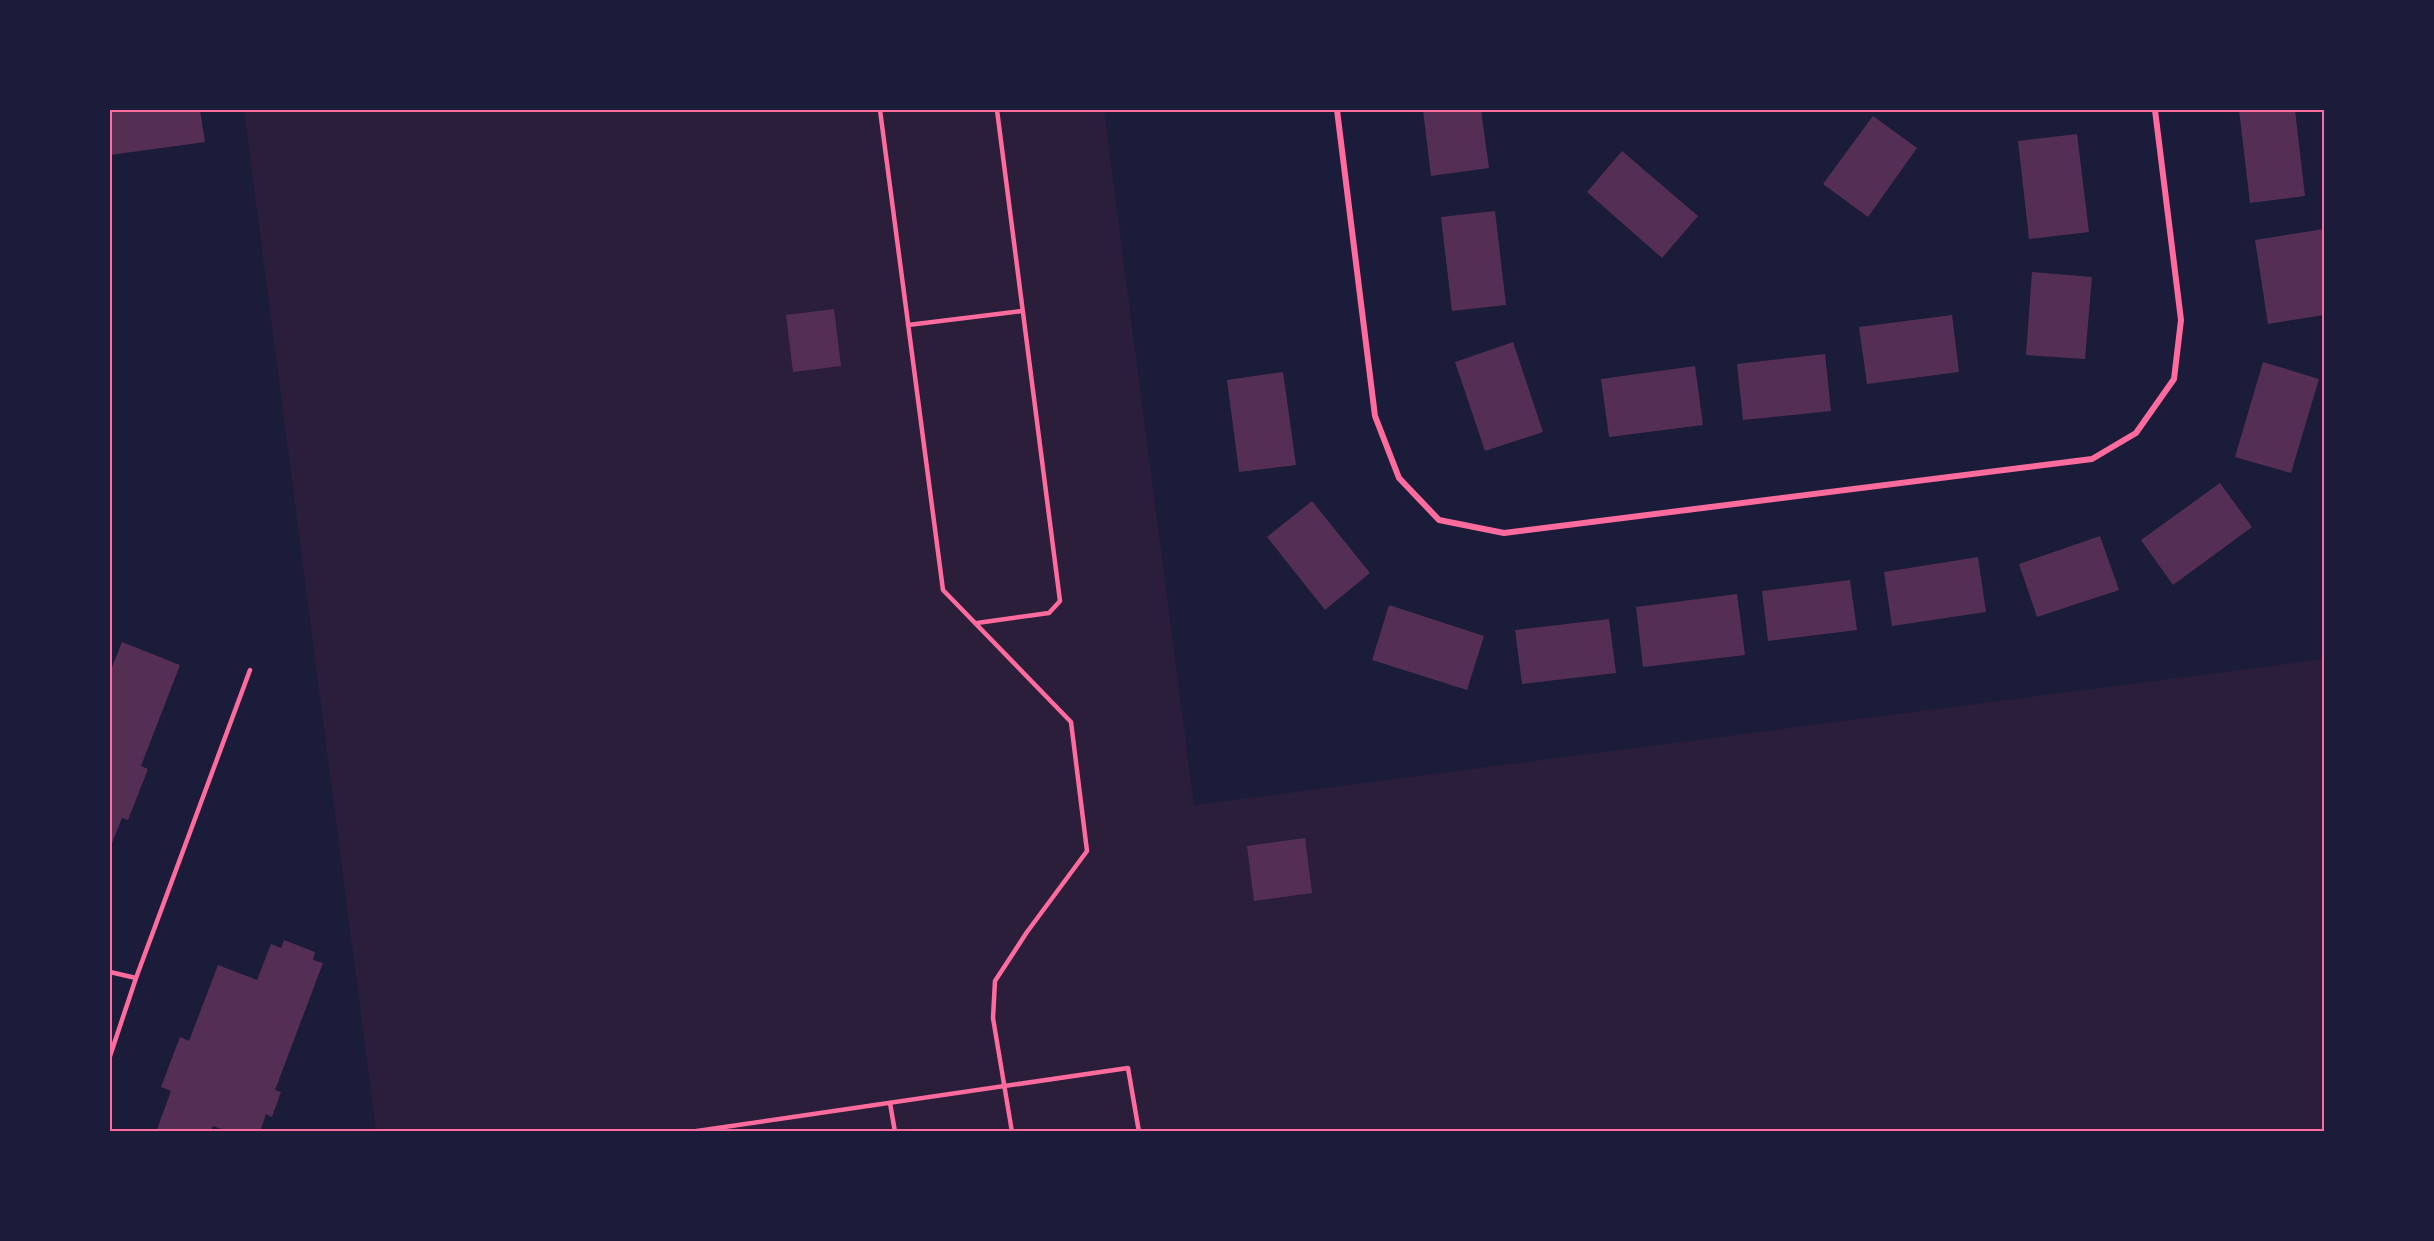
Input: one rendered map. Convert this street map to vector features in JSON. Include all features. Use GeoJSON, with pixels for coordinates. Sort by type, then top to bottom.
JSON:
{"type":"FeatureCollection","features":[{"type":"Feature","properties":{"kind":"street"},"geometry":{"type":"LineString","coordinates":[[1337,110],[1375,416],[1395,468],[1399,478],[1439,520],[1504,533],[2092,459],[2136,433],[2174,379],[2181,320],[2155,110]]}},
{"type":"Feature","properties":{"kind":"lane"},"geometry":{"type":"LineString","coordinates":[[880,110],[943,590],[1071,722],[1087,851],[1027,932],[995,981],[993,1018],[1011,1131]]}},
{"type":"Feature","properties":{"kind":"lane"},"geometry":{"type":"LineString","coordinates":[[977,623],[1049,613],[1060,601],[997,110]]}},
{"type":"Feature","properties":{"kind":"lane"},"geometry":{"type":"LineString","coordinates":[[908,325],[1022,311]]}},
{"type":"Feature","properties":{"kind":"lane"},"geometry":{"type":"LineString","coordinates":[[110,1056],[136,978],[250,670]]}},
{"type":"Feature","properties":{"kind":"lane"},"geometry":{"type":"LineString","coordinates":[[110,972],[136,978]]}},
{"type":"Feature","properties":{"kind":"lane"},"geometry":{"type":"LineString","coordinates":[[690,1131],[1128,1068],[1139,1131]]}},
{"type":"Feature","properties":{"kind":"lane"},"geometry":{"type":"LineString","coordinates":[[890,1103],[895,1131]]}},
{"type":"Feature","properties":{"kind":"shaded area"},"geometry":{"type":"Polygon","coordinates":[[[244,110],[1104,110],[1194,805],[2324,659],[2324,1131],[376,1131],[244,110]]]}},
{"type":"Feature","properties":{"kind":"building"},"geometry":{"type":"Polygon","coordinates":[[[110,110],[200,110],[205,142],[110,155],[110,110]]]}},
{"type":"Feature","properties":{"kind":"building"},"geometry":{"type":"Polygon","coordinates":[[[1423,110],[1481,110],[1489,168],[1431,176],[1423,110]]]}},
{"type":"Feature","properties":{"kind":"building"},"geometry":{"type":"Polygon","coordinates":[[[2239,110],[2295,110],[2305,196],[2250,203],[2239,110]]]}},
{"type":"Feature","properties":{"kind":"building"},"geometry":{"type":"Polygon","coordinates":[[[1873,116],[1917,148],[1868,217],[1823,184],[1873,116]]]}},
{"type":"Feature","properties":{"kind":"building"},"geometry":{"type":"Polygon","coordinates":[[[2077,134],[2089,232],[2029,239],[2018,141],[2077,134]]]}},
{"type":"Feature","properties":{"kind":"building"},"geometry":{"type":"Polygon","coordinates":[[[1622,151],[1698,216],[1662,258],[1587,192],[1622,151]]]}},
{"type":"Feature","properties":{"kind":"building"},"geometry":{"type":"Polygon","coordinates":[[[1495,211],[1506,305],[1452,311],[1441,217],[1495,211]]]}},
{"type":"Feature","properties":{"kind":"building"},"geometry":{"type":"Polygon","coordinates":[[[2324,229],[2324,315],[2268,324],[2255,240],[2324,229]]]}},
{"type":"Feature","properties":{"kind":"building"},"geometry":{"type":"Polygon","coordinates":[[[2032,272],[2092,277],[2085,359],[2026,355],[2032,272]]]}},
{"type":"Feature","properties":{"kind":"building"},"geometry":{"type":"Polygon","coordinates":[[[834,309],[841,366],[793,372],[786,315],[834,309]]]}},
{"type":"Feature","properties":{"kind":"building"},"geometry":{"type":"Polygon","coordinates":[[[1952,315],[1959,372],[1867,384],[1859,327],[1952,315]]]}},
{"type":"Feature","properties":{"kind":"building"},"geometry":{"type":"Polygon","coordinates":[[[1513,342],[1543,432],[1485,451],[1455,362],[1513,342]]]}},
{"type":"Feature","properties":{"kind":"building"},"geometry":{"type":"Polygon","coordinates":[[[1825,354],[1831,411],[1743,420],[1737,364],[1825,354]]]}},
{"type":"Feature","properties":{"kind":"building"},"geometry":{"type":"Polygon","coordinates":[[[2263,362],[2319,379],[2291,473],[2235,457],[2263,362]]]}},
{"type":"Feature","properties":{"kind":"building"},"geometry":{"type":"Polygon","coordinates":[[[1695,366],[1703,425],[1609,437],[1601,379],[1695,366]]]}},
{"type":"Feature","properties":{"kind":"building"},"geometry":{"type":"Polygon","coordinates":[[[1283,372],[1296,465],[1239,472],[1227,380],[1283,372]]]}},
{"type":"Feature","properties":{"kind":"building"},"geometry":{"type":"Polygon","coordinates":[[[2220,483],[2252,527],[2173,585],[2141,540],[2220,483]]]}},
{"type":"Feature","properties":{"kind":"building"},"geometry":{"type":"Polygon","coordinates":[[[1312,501],[1370,573],[1325,610],[1267,537],[1312,501]]]}},
{"type":"Feature","properties":{"kind":"building"},"geometry":{"type":"Polygon","coordinates":[[[2100,536],[2119,590],[2037,617],[2019,564],[2100,536]]]}},
{"type":"Feature","properties":{"kind":"building"},"geometry":{"type":"Polygon","coordinates":[[[1978,557],[1986,612],[1892,626],[1884,572],[1978,557]]]}},
{"type":"Feature","properties":{"kind":"building"},"geometry":{"type":"Polygon","coordinates":[[[1850,580],[1857,630],[1768,641],[1762,591],[1850,580]]]}},
{"type":"Feature","properties":{"kind":"building"},"geometry":{"type":"Polygon","coordinates":[[[1737,594],[1745,655],[1643,667],[1636,607],[1737,594]]]}},
{"type":"Feature","properties":{"kind":"building"},"geometry":{"type":"Polygon","coordinates":[[[1389,605],[1484,636],[1467,690],[1372,660],[1389,605]]]}},
{"type":"Feature","properties":{"kind":"building"},"geometry":{"type":"Polygon","coordinates":[[[1609,619],[1616,673],[1522,684],[1515,630],[1609,619]]]}},
{"type":"Feature","properties":{"kind":"building"},"geometry":{"type":"Polygon","coordinates":[[[122,642],[180,665],[141,766],[148,769],[128,820],[122,818],[110,848],[110,666],[112,667],[122,642]]]}},
{"type":"Feature","properties":{"kind":"building"},"geometry":{"type":"Polygon","coordinates":[[[1305,838],[1312,893],[1254,901],[1247,846],[1305,838]]]}},
{"type":"Feature","properties":{"kind":"building"},"geometry":{"type":"Polygon","coordinates":[[[284,940],[315,952],[313,960],[323,963],[275,1090],[281,1092],[272,1117],[266,1114],[260,1132],[229,1132],[213,1126],[211,1132],[156,1132],[171,1091],[161,1087],[180,1037],[189,1041],[218,965],[257,980],[271,944],[281,948],[284,940]]]}}]}
